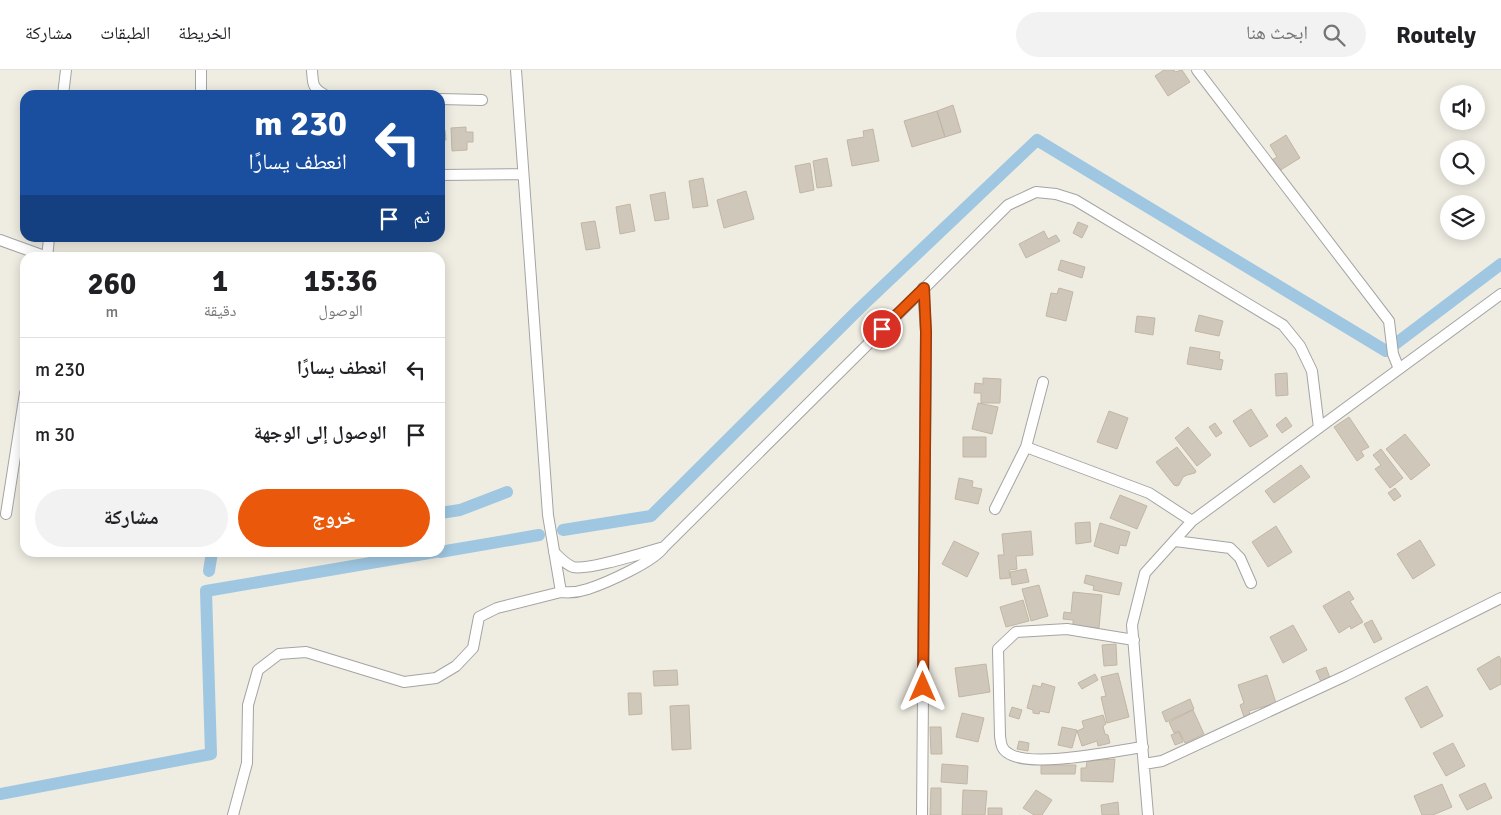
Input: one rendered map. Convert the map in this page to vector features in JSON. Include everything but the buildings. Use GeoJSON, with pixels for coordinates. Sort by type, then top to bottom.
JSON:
{"type":"FeatureCollection","features":[{"type":"Feature","properties":{"kind":"street"},"geometry":{"type":"LineString","coordinates":[[64,90],[66,70]]}},
{"type":"Feature","properties":{"kind":"street"},"geometry":{"type":"LineString","coordinates":[[201,70],[201,90]]}},
{"type":"Feature","properties":{"kind":"street"},"geometry":{"type":"LineString","coordinates":[[312,70],[313,83],[316,90]]}},
{"type":"Feature","properties":{"kind":"street"},"geometry":{"type":"LineString","coordinates":[[516,70],[548,515],[560,592]]}},
{"type":"Feature","properties":{"kind":"street"},"geometry":{"type":"LineString","coordinates":[[1197,70],[1389,321],[1393,354],[1399,369]]}},
{"type":"Feature","properties":{"kind":"street"},"geometry":{"type":"LineString","coordinates":[[445,99],[482,100]]}},
{"type":"Feature","properties":{"kind":"street"},"geometry":{"type":"LineString","coordinates":[[445,175],[523,174]]}},
{"type":"Feature","properties":{"kind":"street"},"geometry":{"type":"LineString","coordinates":[[234,815],[248,763],[248,705],[258,670],[279,654],[306,652],[404,682],[436,678],[456,666],[473,648],[479,617],[497,608],[560,592],[569,593],[589,589],[649,561],[658,555],[1008,205],[1036,192],[1056,194],[1075,200],[1283,325],[1300,346],[1312,371],[1319,428]]}},
{"type":"Feature","properties":{"kind":"street"},"geometry":{"type":"LineString","coordinates":[[0,240],[33,252]]}},
{"type":"Feature","properties":{"kind":"street"},"geometry":{"type":"LineString","coordinates":[[922,815],[926,332],[924,288]]}},
{"type":"Feature","properties":{"kind":"street"},"geometry":{"type":"LineString","coordinates":[[1148,815],[1132,625],[1145,573],[1192,522],[1501,294]]}},
{"type":"Feature","properties":{"kind":"street"},"geometry":{"type":"LineString","coordinates":[[995,509],[1026,447],[1042,382]]}},
{"type":"Feature","properties":{"kind":"street"},"geometry":{"type":"LineString","coordinates":[[6,514],[20,425]]}},
{"type":"Feature","properties":{"kind":"street"},"geometry":{"type":"LineString","coordinates":[[1026,447],[1148,493],[1192,522]]}},
{"type":"Feature","properties":{"kind":"street"},"geometry":{"type":"LineString","coordinates":[[1174,541],[1230,548],[1240,558],[1251,583]]}},
{"type":"Feature","properties":{"kind":"street"},"geometry":{"type":"LineString","coordinates":[[554,552],[565,563],[571,566],[586,568],[664,547]]}},
{"type":"Feature","properties":{"kind":"street"},"geometry":{"type":"LineString","coordinates":[[1144,764],[1162,761],[1337,680],[1501,598]]}},
{"type":"Feature","properties":{"kind":"street"},"geometry":{"type":"LineString","coordinates":[[1134,640],[1068,629],[1016,632],[998,649],[1000,736],[1002,747],[1008,754],[1027,759],[1048,761],[1143,747]]}},
{"type":"Feature","properties":{"kind":"waterway"},"geometry":{"type":"LineString","coordinates":[[563,530],[651,516],[860,308],[1037,140],[1386,351],[1501,264]]}},
{"type":"Feature","properties":{"kind":"waterway"},"geometry":{"type":"LineString","coordinates":[[445,512],[460,510],[507,492]]}},
{"type":"Feature","properties":{"kind":"waterway"},"geometry":{"type":"LineString","coordinates":[[445,551],[539,535]]}},
{"type":"Feature","properties":{"kind":"waterway"},"geometry":{"type":"LineString","coordinates":[[209,571],[211,557]]}},
{"type":"Feature","properties":{"kind":"waterway"},"geometry":{"type":"LineString","coordinates":[[0,794],[211,754],[206,591],[406,557]]}},
{"type":"Feature","properties":{"kind":"route"},"geometry":{"type":"LineString","coordinates":[[882,329],[924,288],[926,332],[923,687]]}}]}
